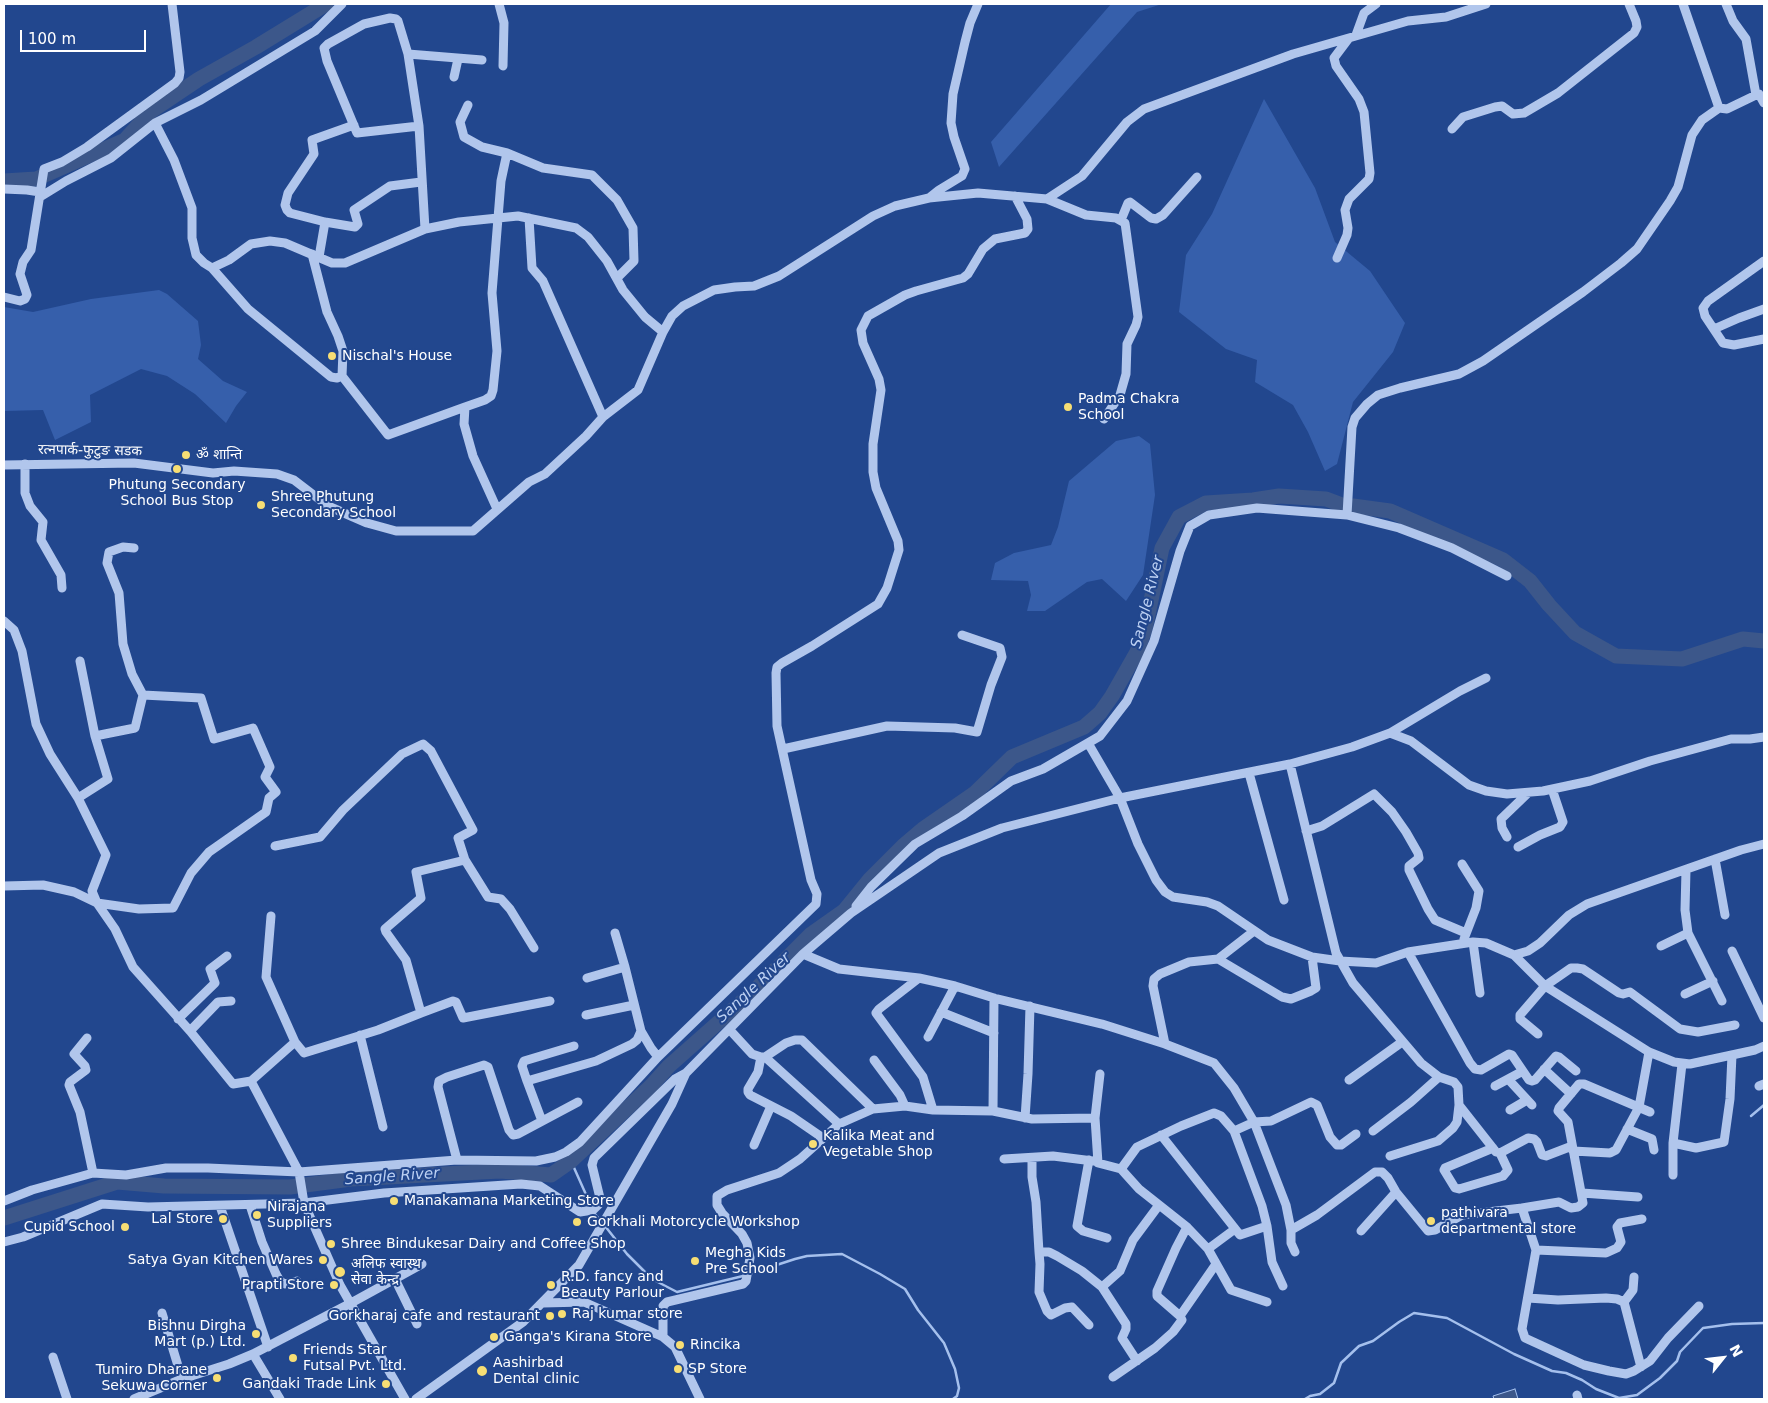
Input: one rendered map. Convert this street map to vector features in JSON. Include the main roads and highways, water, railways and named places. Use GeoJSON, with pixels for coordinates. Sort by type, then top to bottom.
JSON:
{"type":"FeatureCollection","features":[{"type":"Feature","properties":{"kind":"waterway"},"geometry":{"type":"LineString","coordinates":[[4,181],[36,179],[125,140],[150,112],[199,79],[326,4]]}},
{"type":"Feature","properties":{"kind":"waterway","name":"Sangle River"},"geometry":{"type":"LineString","coordinates":[[4,1218],[117,1182],[164,1186],[290,1187],[351,1179],[500,1171],[551,1175],[571,1161],[651,1086],[669,1066],[755,990],[810,935],[844,911],[870,879],[923,829],[975,793],[1012,757],[1084,727],[1100,713],[1137,652],[1145,629],[1162,548],[1179,517],[1206,503],[1279,496],[1326,499],[1342,505]]}},
{"type":"Feature","properties":{"kind":"waterway","name":"Sangle River"},"geometry":{"type":"LineString","coordinates":[[1353,506],[1390,511],[1503,560],[1530,581],[1575,633],[1616,656],[1682,659],[1743,639],[1764,641]]}},
{"type":"Feature","properties":{"kind":"waterway"},"geometry":{"type":"LineString","coordinates":[[1751,1116],[1764,1105]]}},
{"type":"Feature","properties":{"kind":"waterway"},"geometry":{"type":"LineString","coordinates":[[571,1161],[592,1208]]}},
{"type":"Feature","properties":{"kind":"waterway"},"geometry":{"type":"LineString","coordinates":[[594,1213],[602,1222]]}},
{"type":"Feature","properties":{"kind":"waterway"},"geometry":{"type":"LineString","coordinates":[[605,1226],[627,1254],[652,1279],[677,1292],[743,1276]]}},
{"type":"Feature","properties":{"kind":"waterway"},"geometry":{"type":"LineString","coordinates":[[749,1274],[807,1256],[842,1254],[905,1289],[918,1310],[944,1343],[955,1369],[959,1388],[957,1396],[953,1399]]}},
{"type":"Feature","properties":{"kind":"waterway"},"geometry":{"type":"LineString","coordinates":[[1305,1399],[1320,1394],[1334,1383],[1341,1363],[1359,1346],[1373,1341],[1414,1313],[1447,1318],[1514,1354],[1552,1371],[1566,1373],[1596,1389],[1619,1398],[1637,1395],[1660,1378],[1677,1361],[1680,1352],[1703,1328],[1732,1324],[1764,1323]]}},
{"type":"Feature","properties":{"kind":"place","name":"Nischal's House"},"geometry":{"type":"Point","coordinates":[332,356]}},
{"type":"Feature","properties":{"kind":"place","name":"Padma Chakra School"},"geometry":{"type":"Point","coordinates":[1068,407]}},
{"type":"Feature","properties":{"kind":"place","name":"ॐ शान्ति"},"geometry":{"type":"Point","coordinates":[186,455]}},
{"type":"Feature","properties":{"kind":"place","name":"Phutung Secondary School Bus Stop"},"geometry":{"type":"Point","coordinates":[177,469]}},
{"type":"Feature","properties":{"kind":"place","name":"Shree Phutung Secondary School"},"geometry":{"type":"Point","coordinates":[261,505]}},
{"type":"Feature","properties":{"kind":"place","name":"Kalika Meat and Vegetable Shop"},"geometry":{"type":"Point","coordinates":[813,1144]}},
{"type":"Feature","properties":{"kind":"place","name":"Manakamana Marketing Store"},"geometry":{"type":"Point","coordinates":[394,1201]}},
{"type":"Feature","properties":{"kind":"place","name":"Nirajana Suppliers"},"geometry":{"type":"Point","coordinates":[257,1215]}},
{"type":"Feature","properties":{"kind":"place","name":"Lal Store"},"geometry":{"type":"Point","coordinates":[223,1219]}},
{"type":"Feature","properties":{"kind":"place","name":"pathivara departmental store"},"geometry":{"type":"Point","coordinates":[1431,1221]}},
{"type":"Feature","properties":{"kind":"place","name":"Gorkhali Motorcycle Workshop"},"geometry":{"type":"Point","coordinates":[577,1222]}},
{"type":"Feature","properties":{"kind":"place","name":"Cupid School"},"geometry":{"type":"Point","coordinates":[125,1227]}},
{"type":"Feature","properties":{"kind":"place","name":"Shree Bindukesar Dairy and Coffee Shop"},"geometry":{"type":"Point","coordinates":[331,1244]}},
{"type":"Feature","properties":{"kind":"place","name":"Satya Gyan Kitchen Wares"},"geometry":{"type":"Point","coordinates":[323,1260]}},
{"type":"Feature","properties":{"kind":"place","name":"Megha Kids Pre School"},"geometry":{"type":"Point","coordinates":[695,1261]}},
{"type":"Feature","properties":{"kind":"place","name":"अलिफ स्वास्थ सेवा केन्द्र"},"geometry":{"type":"Point","coordinates":[340,1272]}},
{"type":"Feature","properties":{"kind":"place","name":"Prapti Store"},"geometry":{"type":"Point","coordinates":[334,1285]}},
{"type":"Feature","properties":{"kind":"place","name":"R.D. fancy and Beauty Parlour"},"geometry":{"type":"Point","coordinates":[551,1285]}},
{"type":"Feature","properties":{"kind":"place","name":"Raj kumar store"},"geometry":{"type":"Point","coordinates":[562,1314]}},
{"type":"Feature","properties":{"kind":"place","name":"Gorkharaj cafe and restaurant"},"geometry":{"type":"Point","coordinates":[550,1316]}},
{"type":"Feature","properties":{"kind":"place","name":"Bishnu Dirgha Mart (p.) Ltd."},"geometry":{"type":"Point","coordinates":[256,1334]}},
{"type":"Feature","properties":{"kind":"place","name":"Ganga's Kirana Store"},"geometry":{"type":"Point","coordinates":[494,1337]}},
{"type":"Feature","properties":{"kind":"place","name":"Rincika"},"geometry":{"type":"Point","coordinates":[680,1345]}},
{"type":"Feature","properties":{"kind":"place","name":"Friends Star Futsal Pvt. Ltd."},"geometry":{"type":"Point","coordinates":[293,1358]}},
{"type":"Feature","properties":{"kind":"place","name":"SP Store"},"geometry":{"type":"Point","coordinates":[678,1369]}},
{"type":"Feature","properties":{"kind":"place","name":"Aashirbad Dental clinic"},"geometry":{"type":"Point","coordinates":[482,1371]}},
{"type":"Feature","properties":{"kind":"place","name":"Tumiro Dharane Sekuwa Corner"},"geometry":{"type":"Point","coordinates":[217,1378]}},
{"type":"Feature","properties":{"kind":"place","name":"Gandaki Trade Link"},"geometry":{"type":"Point","coordinates":[386,1384]}}]}
